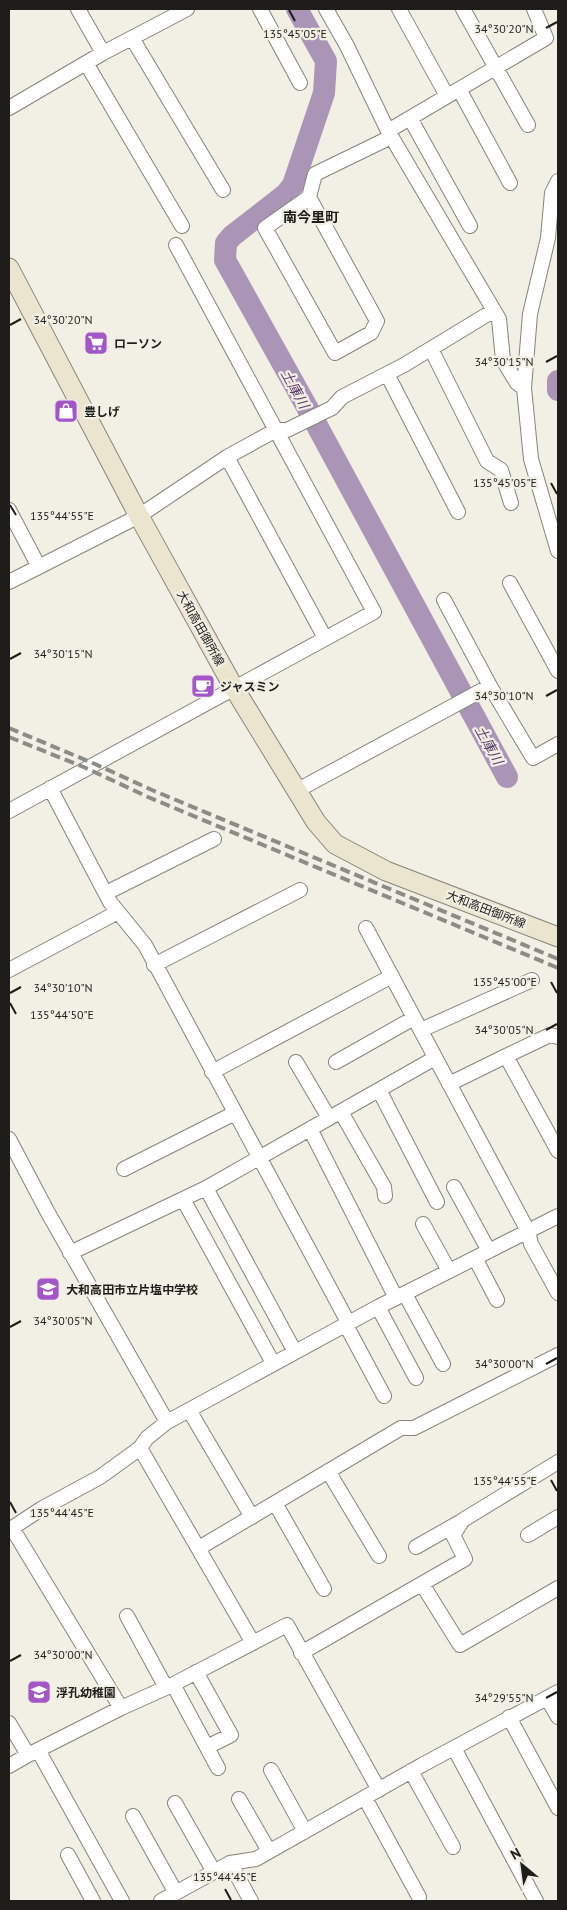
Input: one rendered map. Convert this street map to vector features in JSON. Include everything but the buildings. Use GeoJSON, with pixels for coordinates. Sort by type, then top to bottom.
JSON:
{"type":"FeatureCollection","features":[{"type":"Feature","properties":{"kind":"main road","name":"大和高田御所線"},"geometry":{"type":"LineString","coordinates":[[9,268],[139,516],[234,688],[316,822],[335,844],[386,871],[558,937]]}},
{"type":"Feature","properties":{"kind":"street"},"geometry":{"type":"LineString","coordinates":[[78,9],[103,54]]}},
{"type":"Feature","properties":{"kind":"street"},"geometry":{"type":"LineString","coordinates":[[9,108],[86,63],[188,9]]}},
{"type":"Feature","properties":{"kind":"street"},"geometry":{"type":"LineString","coordinates":[[260,9],[300,83]]}},
{"type":"Feature","properties":{"kind":"street"},"geometry":{"type":"LineString","coordinates":[[326,9],[347,46],[389,134],[499,319],[502,360],[517,384],[524,388]]}},
{"type":"Feature","properties":{"kind":"street"},"geometry":{"type":"LineString","coordinates":[[399,9],[510,183]]}},
{"type":"Feature","properties":{"kind":"street"},"geometry":{"type":"LineString","coordinates":[[463,9],[528,125]]}},
{"type":"Feature","properties":{"kind":"street"},"geometry":{"type":"LineString","coordinates":[[309,197],[377,321],[371,333],[335,353],[265,228],[309,197],[315,174],[389,134],[410,118],[546,38],[534,9]]}},
{"type":"Feature","properties":{"kind":"street"},"geometry":{"type":"LineString","coordinates":[[132,38],[223,190]]}},
{"type":"Feature","properties":{"kind":"street"},"geometry":{"type":"LineString","coordinates":[[86,63],[182,226]]}},
{"type":"Feature","properties":{"kind":"street"},"geometry":{"type":"LineString","coordinates":[[410,118],[470,226]]}},
{"type":"Feature","properties":{"kind":"street"},"geometry":{"type":"LineString","coordinates":[[558,181],[552,193],[548,238],[530,314],[524,388],[531,459],[558,550]]}},
{"type":"Feature","properties":{"kind":"street"},"geometry":{"type":"LineString","coordinates":[[9,811],[374,612],[176,245]]}},
{"type":"Feature","properties":{"kind":"street"},"geometry":{"type":"LineString","coordinates":[[9,582],[139,516],[227,457],[276,430],[287,430],[332,408],[342,397],[431,349],[493,311]]}},
{"type":"Feature","properties":{"kind":"street"},"geometry":{"type":"LineString","coordinates":[[431,349],[487,461],[501,470],[511,503]]}},
{"type":"Feature","properties":{"kind":"street"},"geometry":{"type":"LineString","coordinates":[[387,374],[458,512]]}},
{"type":"Feature","properties":{"kind":"street"},"geometry":{"type":"LineString","coordinates":[[227,457],[325,638]]}},
{"type":"Feature","properties":{"kind":"street"},"geometry":{"type":"LineString","coordinates":[[9,510],[39,567]]}},
{"type":"Feature","properties":{"kind":"street"},"geometry":{"type":"LineString","coordinates":[[510,583],[558,670]]}},
{"type":"Feature","properties":{"kind":"street"},"geometry":{"type":"LineString","coordinates":[[444,600],[490,686],[532,758],[558,744]]}},
{"type":"Feature","properties":{"kind":"street"},"geometry":{"type":"LineString","coordinates":[[296,791],[490,686]]}},
{"type":"Feature","properties":{"kind":"street"},"geometry":{"type":"LineString","coordinates":[[50,788],[106,893],[118,912],[145,945],[154,965],[348,1322],[347,1327],[384,1396]]}},
{"type":"Feature","properties":{"kind":"street"},"geometry":{"type":"LineString","coordinates":[[106,893],[214,838]]}},
{"type":"Feature","properties":{"kind":"street"},"geometry":{"type":"LineString","coordinates":[[154,965],[300,890]]}},
{"type":"Feature","properties":{"kind":"street"},"geometry":{"type":"LineString","coordinates":[[9,970],[118,912]]}},
{"type":"Feature","properties":{"kind":"street"},"geometry":{"type":"LineString","coordinates":[[366,928],[528,1231],[531,1244],[554,1276],[558,1293]]}},
{"type":"Feature","properties":{"kind":"street"},"geometry":{"type":"LineString","coordinates":[[212,1072],[392,976]]}},
{"type":"Feature","properties":{"kind":"street"},"geometry":{"type":"LineString","coordinates":[[336,1062],[418,1024],[532,980]]}},
{"type":"Feature","properties":{"kind":"street"},"geometry":{"type":"LineString","coordinates":[[449,1084],[550,1035],[558,1037]]}},
{"type":"Feature","properties":{"kind":"street"},"geometry":{"type":"LineString","coordinates":[[506,1056],[558,1151]]}},
{"type":"Feature","properties":{"kind":"street"},"geometry":{"type":"LineString","coordinates":[[70,1252],[206,1188],[435,1058]]}},
{"type":"Feature","properties":{"kind":"street"},"geometry":{"type":"LineString","coordinates":[[296,1062],[384,1187],[385,1196]]}},
{"type":"Feature","properties":{"kind":"street"},"geometry":{"type":"LineString","coordinates":[[379,1090],[437,1202]]}},
{"type":"Feature","properties":{"kind":"street"},"geometry":{"type":"LineString","coordinates":[[124,1169],[235,1113]]}},
{"type":"Feature","properties":{"kind":"street"},"geometry":{"type":"LineString","coordinates":[[310,1129],[400,1296],[444,1364]]}},
{"type":"Feature","properties":{"kind":"street"},"geometry":{"type":"LineString","coordinates":[[9,1139],[70,1252],[167,1422]]}},
{"type":"Feature","properties":{"kind":"street"},"geometry":{"type":"LineString","coordinates":[[206,1188],[295,1352]]}},
{"type":"Feature","properties":{"kind":"street"},"geometry":{"type":"LineString","coordinates":[[454,1188],[489,1251]]}},
{"type":"Feature","properties":{"kind":"street"},"geometry":{"type":"LineString","coordinates":[[183,1200],[273,1364]]}},
{"type":"Feature","properties":{"kind":"street"},"geometry":{"type":"LineString","coordinates":[[121,1708],[11,1529],[41,1509],[100,1477],[140,1448],[147,1438],[167,1422],[348,1322],[558,1216]]}},
{"type":"Feature","properties":{"kind":"street"},"geometry":{"type":"LineString","coordinates":[[423,1224],[449,1271]]}},
{"type":"Feature","properties":{"kind":"street"},"geometry":{"type":"LineString","coordinates":[[475,1258],[497,1300]]}},
{"type":"Feature","properties":{"kind":"street"},"geometry":{"type":"LineString","coordinates":[[378,1307],[416,1378]]}},
{"type":"Feature","properties":{"kind":"street"},"geometry":{"type":"LineString","coordinates":[[200,1548],[401,1428],[414,1428],[558,1355]]}},
{"type":"Feature","properties":{"kind":"street"},"geometry":{"type":"LineString","coordinates":[[189,1410],[252,1517]]}},
{"type":"Feature","properties":{"kind":"street"},"geometry":{"type":"LineString","coordinates":[[140,1448],[200,1548],[253,1643]]}},
{"type":"Feature","properties":{"kind":"street"},"geometry":{"type":"LineString","coordinates":[[416,1547],[558,1462]]}},
{"type":"Feature","properties":{"kind":"street"},"geometry":{"type":"LineString","coordinates":[[328,1471],[379,1556]]}},
{"type":"Feature","properties":{"kind":"street"},"geometry":{"type":"LineString","coordinates":[[275,1503],[324,1589]]}},
{"type":"Feature","properties":{"kind":"street"},"geometry":{"type":"LineString","coordinates":[[528,1535],[558,1517]]}},
{"type":"Feature","properties":{"kind":"street"},"geometry":{"type":"LineString","coordinates":[[301,1653],[466,1559],[453,1535],[463,1520]]}},
{"type":"Feature","properties":{"kind":"street"},"geometry":{"type":"LineString","coordinates":[[422,1584],[460,1645],[558,1588]]}},
{"type":"Feature","properties":{"kind":"street"},"geometry":{"type":"LineString","coordinates":[[127,1616],[164,1684],[175,1688],[218,1768]]}},
{"type":"Feature","properties":{"kind":"street"},"geometry":{"type":"LineString","coordinates":[[9,1766],[287,1626],[379,1790]]}},
{"type":"Feature","properties":{"kind":"street"},"geometry":{"type":"LineString","coordinates":[[196,1672],[231,1735],[207,1747]]}},
{"type":"Feature","properties":{"kind":"street"},"geometry":{"type":"LineString","coordinates":[[161,1901],[230,1863],[256,1859],[412,1771],[553,1695],[558,1717]]}},
{"type":"Feature","properties":{"kind":"street"},"geometry":{"type":"LineString","coordinates":[[509,1718],[558,1808]]}},
{"type":"Feature","properties":{"kind":"street"},"geometry":{"type":"LineString","coordinates":[[9,1723],[33,1753],[122,1901]]}},
{"type":"Feature","properties":{"kind":"street"},"geometry":{"type":"LineString","coordinates":[[454,1748],[536,1901]]}},
{"type":"Feature","properties":{"kind":"street"},"geometry":{"type":"LineString","coordinates":[[271,1770],[304,1832]]}},
{"type":"Feature","properties":{"kind":"street"},"geometry":{"type":"LineString","coordinates":[[412,1771],[454,1847]]}},
{"type":"Feature","properties":{"kind":"street"},"geometry":{"type":"LineString","coordinates":[[365,1798],[419,1897]]}},
{"type":"Feature","properties":{"kind":"street"},"geometry":{"type":"LineString","coordinates":[[239,1799],[269,1852]]}},
{"type":"Feature","properties":{"kind":"street"},"geometry":{"type":"LineString","coordinates":[[175,1803],[214,1872]]}},
{"type":"Feature","properties":{"kind":"street"},"geometry":{"type":"LineString","coordinates":[[133,1816],[176,1893]]}},
{"type":"Feature","properties":{"kind":"street"},"geometry":{"type":"LineString","coordinates":[[68,1855],[93,1901]]}},
{"type":"Feature","properties":{"kind":"street"},"geometry":{"type":"LineString","coordinates":[[230,1863],[252,1901]]}},
{"type":"Feature","properties":{"kind":"waterway","name":"土庫川"},"geometry":{"type":"LineString","coordinates":[[297,9],[326,61],[324,93],[293,185],[286,194],[232,236],[226,243],[225,260],[308,409],[507,777]]}},
{"type":"Feature","properties":{"kind":"waterway"},"geometry":{"type":"LineString","coordinates":[[558,381],[558,390]]}},
{"type":"Feature","properties":{"kind":"railway"},"geometry":{"type":"LineString","coordinates":[[9,728],[152,790],[558,959]]}},
{"type":"Feature","properties":{"kind":"railway"},"geometry":{"type":"LineString","coordinates":[[9,737],[558,968]]}},
{"type":"Feature","properties":{"kind":"place","name":"ローソン"},"geometry":{"type":"Point","coordinates":[96,343]}},
{"type":"Feature","properties":{"kind":"place","name":"豊しげ"},"geometry":{"type":"Point","coordinates":[66,411]}},
{"type":"Feature","properties":{"kind":"place","name":"ジャスミン"},"geometry":{"type":"Point","coordinates":[203,686]}},
{"type":"Feature","properties":{"kind":"place","name":"大和高田市立片塩中学校"},"geometry":{"type":"Point","coordinates":[48,1289]}},
{"type":"Feature","properties":{"kind":"place","name":"浮孔幼稚園"},"geometry":{"type":"Point","coordinates":[39,1692]}},
{"type":"Feature","properties":{"kind":"district","name":"南今里町"},"geometry":{"type":"Point","coordinates":[311,217]}}]}
